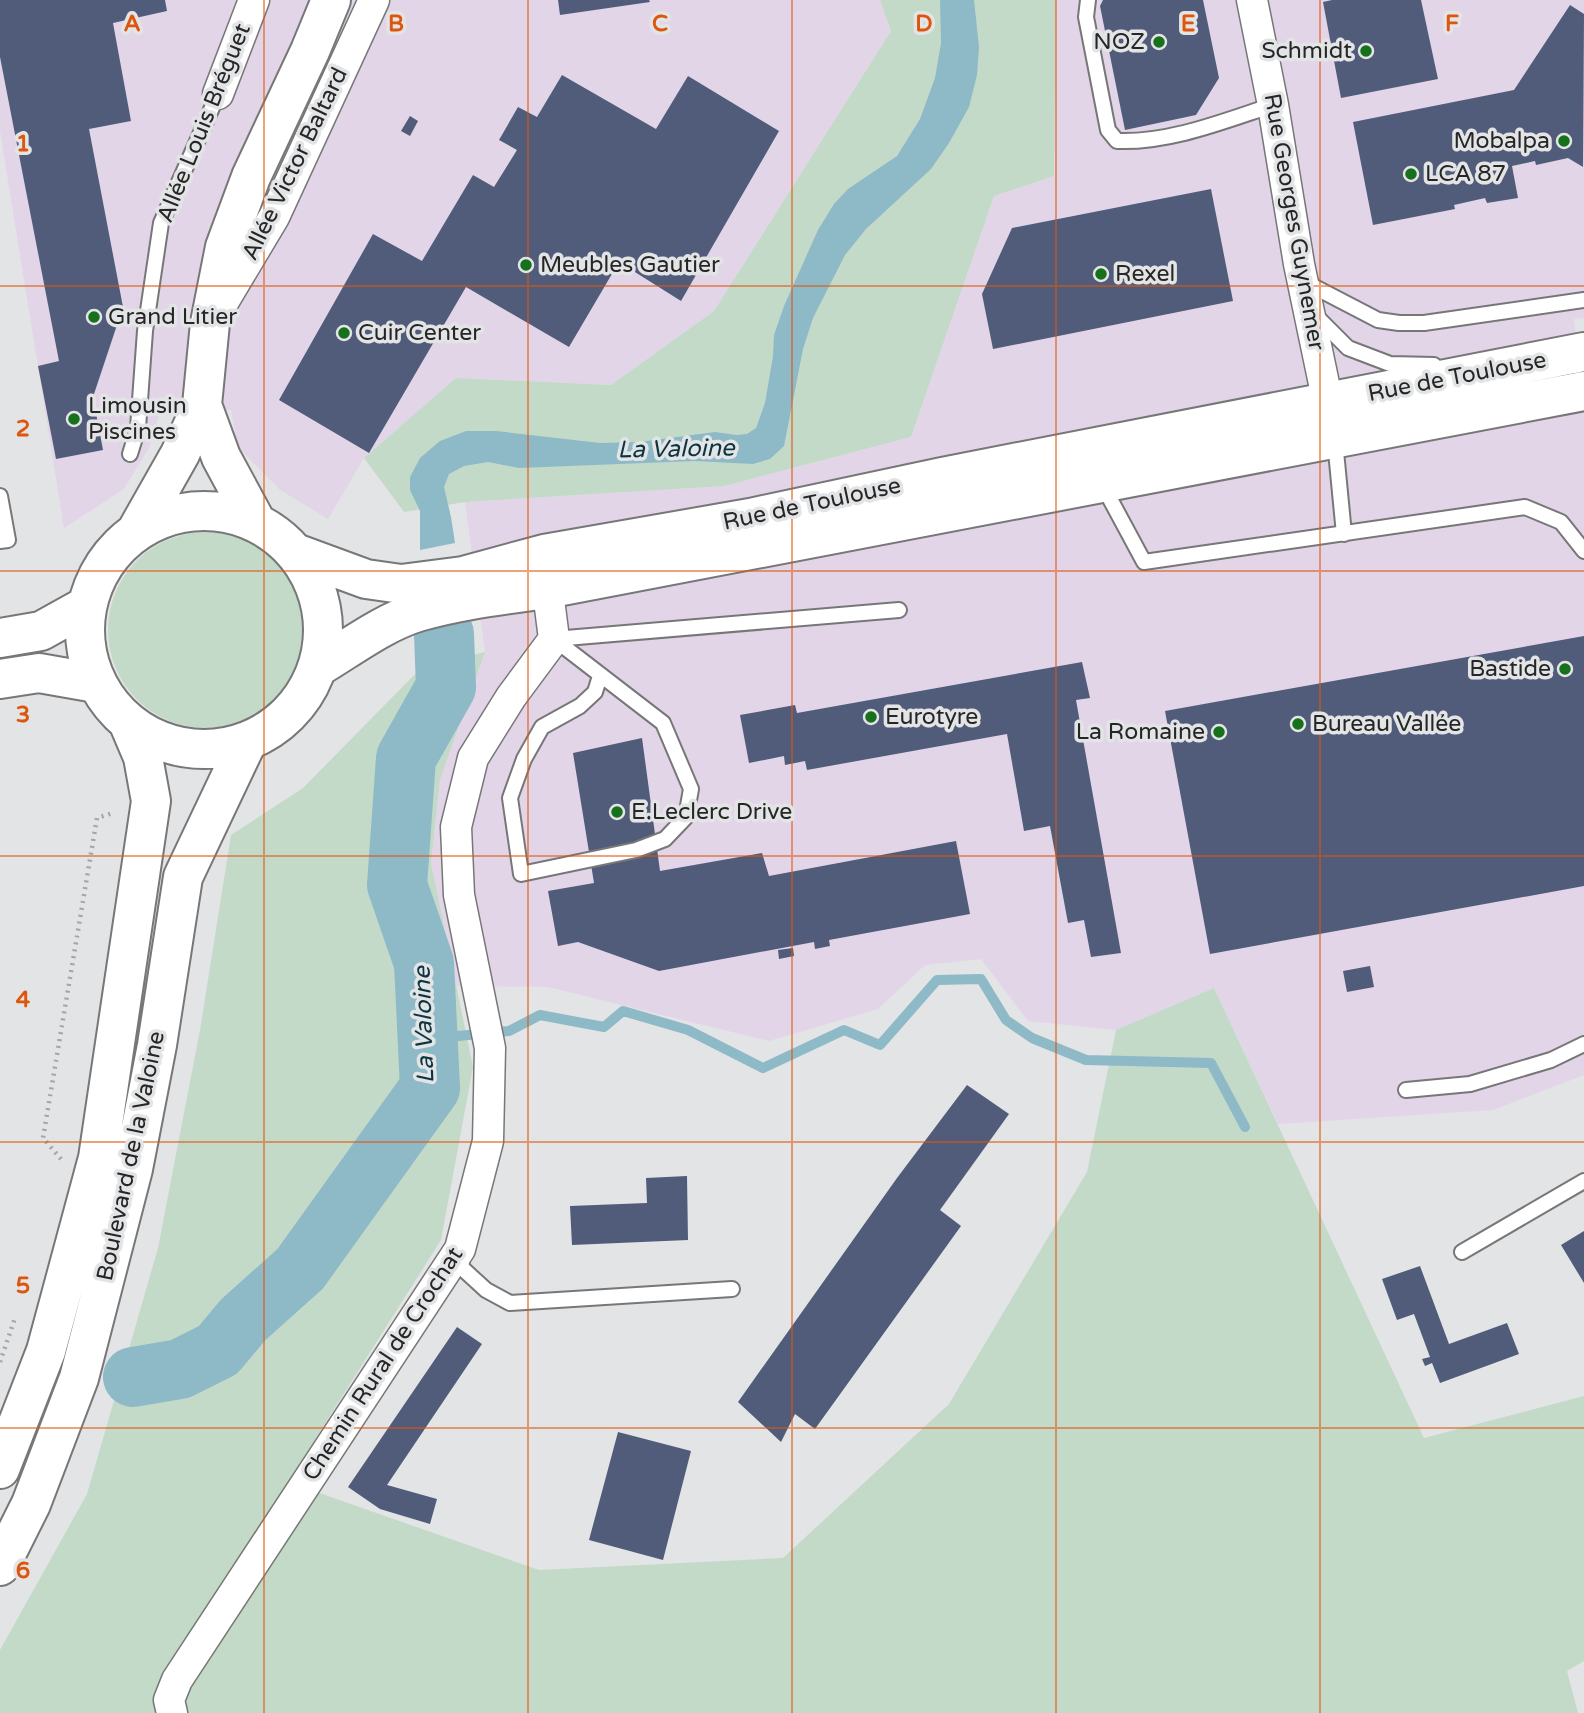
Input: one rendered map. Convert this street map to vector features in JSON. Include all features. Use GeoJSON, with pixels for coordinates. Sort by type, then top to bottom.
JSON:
{"type":"FeatureCollection","features":[{"type":"Feature","properties":{"kind":"main road"},"geometry":{"type":"LineString","coordinates":[[137,530],[180,454],[202,405],[210,323],[225,247],[251,177],[331,0]]}},
{"type":"Feature","properties":{"kind":"main road","name":"Rue de Toulouse"},"geometry":{"type":"LineString","coordinates":[[298,554],[366,579],[401,584],[463,576],[545,572],[1101,483],[1332,420],[1508,367],[1584,352]]}},
{"type":"Feature","properties":{"kind":"main road","name":"Rue de Toulouse"},"geometry":{"type":"LineString","coordinates":[[318,667],[369,636],[416,613],[482,598],[545,572],[750,518],[942,477],[1332,420],[1584,391]]}},
{"type":"Feature","properties":{"kind":"main road"},"geometry":{"type":"LineString","coordinates":[[202,405],[222,457],[255,520]]}},
{"type":"Feature","properties":{"kind":"main road","name":"Rue de Toulouse"},"geometry":{"type":"LineString","coordinates":[[215,510],[255,520],[271,529],[298,554],[318,589],[325,628],[318,667],[307,691],[291,713],[270,730],[247,742],[206,750],[166,744],[129,724],[111,705],[96,683],[85,646],[86,606],[96,577],[113,551],[137,530],[174,513],[215,510]]}},
{"type":"Feature","properties":{"kind":"main road"},"geometry":{"type":"LineString","coordinates":[[0,638],[41,631],[86,606]]}},
{"type":"Feature","properties":{"kind":"main road"},"geometry":{"type":"LineString","coordinates":[[0,679],[40,673],[96,683]]}},
{"type":"Feature","properties":{"kind":"main road","name":"Boulevard de la Valoine"},"geometry":{"type":"LineString","coordinates":[[0,1469],[46,1351],[98,1158],[151,801],[143,757],[129,724]]}},
{"type":"Feature","properties":{"kind":"main road","name":"Boulevard de la Valoine"},"geometry":{"type":"LineString","coordinates":[[0,1566],[30,1504],[82,1365],[133,1169],[157,1045],[183,877],[247,742]]}},
{"type":"Feature","properties":{"kind":"street","name":"Allée Louis Bréguet"},"geometry":{"type":"LineString","coordinates":[[218,94],[254,0]]}},
{"type":"Feature","properties":{"kind":"street","name":"Allée Victor Baltard"},"geometry":{"type":"LineString","coordinates":[[210,323],[274,217],[374,0]]}},
{"type":"Feature","properties":{"kind":"street","name":"Rue Georges Guynemer"},"geometry":{"type":"LineString","coordinates":[[1252,0],[1305,294],[1332,420]]}},
{"type":"Feature","properties":{"kind":"street"},"geometry":{"type":"LineString","coordinates":[[545,572],[554,639]]}},
{"type":"Feature","properties":{"kind":"street","name":"Chemin Rural de Crochat"},"geometry":{"type":"LineString","coordinates":[[172,1713],[169,1700],[177,1680],[460,1249],[488,1141],[490,1048],[459,895],[456,827],[473,758],[511,697],[554,639]]}},
{"type":"Feature","properties":{"kind":"lane"},"geometry":{"type":"LineString","coordinates":[[1088,0],[1086,17],[1108,130],[1117,141],[1138,142],[1208,126],[1273,105]]}},
{"type":"Feature","properties":{"kind":"lane","name":"Allée Louis Bréguet"},"geometry":{"type":"LineString","coordinates":[[130,454],[138,428],[145,331],[161,223],[218,94]]}},
{"type":"Feature","properties":{"kind":"lane"},"geometry":{"type":"LineString","coordinates":[[1305,294],[1378,320],[1399,323],[1424,323],[1584,300]]}},
{"type":"Feature","properties":{"kind":"lane"},"geometry":{"type":"LineString","coordinates":[[1305,294],[1348,348],[1390,364],[1508,367]]}},
{"type":"Feature","properties":{"kind":"lane"},"geometry":{"type":"LineString","coordinates":[[1332,420],[1344,534]]}},
{"type":"Feature","properties":{"kind":"lane"},"geometry":{"type":"LineString","coordinates":[[1101,483],[1144,562],[1525,507],[1561,522],[1584,551]]}},
{"type":"Feature","properties":{"kind":"lane"},"geometry":{"type":"LineString","coordinates":[[0,496],[8,540],[0,541]]}},
{"type":"Feature","properties":{"kind":"lane"},"geometry":{"type":"LineString","coordinates":[[554,639],[899,610]]}},
{"type":"Feature","properties":{"kind":"lane"},"geometry":{"type":"LineString","coordinates":[[554,639],[663,723],[691,789],[686,817],[665,839],[636,850],[521,874],[510,798],[524,759],[542,727],[580,706],[596,692],[600,676]]}},
{"type":"Feature","properties":{"kind":"lane"},"geometry":{"type":"LineString","coordinates":[[1406,1090],[1470,1084],[1550,1060],[1584,1044]]}},
{"type":"Feature","properties":{"kind":"lane"},"geometry":{"type":"LineString","coordinates":[[1462,1252],[1584,1181]]}},
{"type":"Feature","properties":{"kind":"lane"},"geometry":{"type":"LineString","coordinates":[[460,1249],[462,1268],[486,1290],[510,1303],[732,1289]]}},
{"type":"Feature","properties":{"kind":"path"},"geometry":{"type":"LineString","coordinates":[[59,1168],[62,1159],[43,1138],[97,818],[151,801]]}},
{"type":"Feature","properties":{"kind":"path"},"geometry":{"type":"LineString","coordinates":[[0,1362],[17,1313]]}},
{"type":"Feature","properties":{"kind":"shaded area"},"geometry":{"type":"Polygon","coordinates":[[[0,0],[880,0],[891,31],[714,311],[611,385],[456,378],[364,458],[328,519],[280,490],[238,447],[231,410],[161,409],[150,446],[124,489],[64,528],[0,131],[0,0]]]}},
{"type":"Feature","properties":{"kind":"shaded area"},"geometry":{"type":"Polygon","coordinates":[[[1056,0],[1584,0],[1584,318],[1574,319],[1584,397],[1584,1075],[1493,1110],[1278,1124],[1214,988],[1116,1030],[1028,1021],[981,959],[925,965],[878,1009],[769,1041],[548,987],[456,986],[431,863],[440,780],[485,652],[465,502],[724,486],[911,437],[994,196],[1054,176],[1056,0]]]}},
{"type":"Feature","properties":{"kind":"green space"},"geometry":{"type":"Polygon","coordinates":[[[880,0],[1056,0],[1054,176],[994,196],[911,437],[724,486],[465,502],[404,512],[364,458],[456,378],[611,385],[714,311],[891,31],[880,0]]]}},
{"type":"Feature","properties":{"kind":"green space"},"geometry":{"type":"Polygon","coordinates":[[[206,532],[244,539],[275,561],[297,592],[304,630],[297,668],[275,699],[244,721],[206,728],[168,721],[137,699],[115,668],[108,630],[115,592],[137,561],[168,539],[206,532]]]}},
{"type":"Feature","properties":{"kind":"green space"},"geometry":{"type":"Polygon","coordinates":[[[485,652],[440,780],[431,863],[473,1067],[441,1240],[288,1482],[539,1570],[783,1558],[949,1404],[1087,1172],[1116,1030],[1214,988],[1424,1438],[1584,1396],[1584,1661],[1567,1671],[1578,1713],[0,1713],[0,1650],[87,1494],[158,1248],[200,1030],[231,835],[303,788],[423,666],[485,652]]]}},
{"type":"Feature","properties":{"kind":"water"},"geometry":{"type":"Polygon","coordinates":[[[940,0],[974,0],[979,47],[977,75],[969,107],[931,169],[866,229],[845,255],[813,318],[803,349],[784,446],[770,459],[753,464],[695,461],[519,468],[488,462],[464,466],[449,474],[444,487],[455,543],[420,550],[420,511],[410,490],[410,477],[420,458],[440,441],[466,431],[496,431],[600,443],[639,442],[715,432],[737,435],[747,434],[756,428],[765,403],[774,335],[818,230],[834,204],[848,189],[897,156],[920,119],[935,78],[941,43],[940,0]]]}},
{"type":"Feature","properties":{"kind":"building"},"geometry":{"type":"Polygon","coordinates":[[[0,0],[165,0],[167,11],[113,23],[131,121],[89,129],[123,307],[93,397],[103,450],[56,459],[38,366],[59,361],[0,57],[0,0]]]}},
{"type":"Feature","properties":{"kind":"building"},"geometry":{"type":"Polygon","coordinates":[[[558,0],[649,0],[650,2],[560,15],[558,0]]]}},
{"type":"Feature","properties":{"kind":"building","name":"NOZ"},"geometry":{"type":"Polygon","coordinates":[[[1103,0],[1203,0],[1219,78],[1196,115],[1125,130],[1100,6],[1103,0]]]}},
{"type":"Feature","properties":{"kind":"building"},"geometry":{"type":"Polygon","coordinates":[[[1421,0],[1438,79],[1341,98],[1323,2],[1421,0]]]}},
{"type":"Feature","properties":{"kind":"building"},"geometry":{"type":"Polygon","coordinates":[[[1570,5],[1584,14],[1583,167],[1568,158],[1536,165],[1535,161],[1512,166],[1518,198],[1487,203],[1485,198],[1454,205],[1455,209],[1373,225],[1353,122],[1514,90],[1570,5]]]}},
{"type":"Feature","properties":{"kind":"building"},"geometry":{"type":"Polygon","coordinates":[[[562,75],[656,129],[688,76],[779,131],[681,301],[619,262],[569,347],[466,287],[369,453],[279,400],[373,234],[422,261],[473,175],[494,187],[517,150],[499,140],[518,107],[537,117],[562,75]]]}},
{"type":"Feature","properties":{"kind":"building"},"geometry":{"type":"Polygon","coordinates":[[[410,116],[418,121],[410,136],[401,131],[410,116]]]}},
{"type":"Feature","properties":{"kind":"building"},"geometry":{"type":"Polygon","coordinates":[[[1211,189],[1233,301],[993,349],[982,294],[1012,228],[1211,189]]]}},
{"type":"Feature","properties":{"kind":"building"},"geometry":{"type":"Polygon","coordinates":[[[1584,636],[1584,886],[1210,954],[1165,711],[1584,636]]]}},
{"type":"Feature","properties":{"kind":"building"},"geometry":{"type":"Polygon","coordinates":[[[1082,662],[1090,698],[1076,700],[1121,953],[1091,957],[1084,920],[1068,923],[1050,826],[1024,831],[1007,734],[807,770],[805,761],[785,765],[784,756],[749,763],[740,715],[795,705],[797,713],[1082,662]]]}},
{"type":"Feature","properties":{"kind":"building"},"geometry":{"type":"Polygon","coordinates":[[[642,738],[660,871],[762,853],[769,876],[956,841],[970,914],[829,940],[830,946],[815,949],[814,942],[659,971],[578,942],[558,946],[548,891],[594,883],[573,753],[642,738]]]}},
{"type":"Feature","properties":{"kind":"building"},"geometry":{"type":"Polygon","coordinates":[[[793,948],[794,956],[779,959],[778,950],[793,948]]]}},
{"type":"Feature","properties":{"kind":"building"},"geometry":{"type":"Polygon","coordinates":[[[1370,966],[1374,987],[1347,992],[1343,971],[1370,966]]]}},
{"type":"Feature","properties":{"kind":"building"},"geometry":{"type":"Polygon","coordinates":[[[967,1085],[1009,1114],[940,1210],[961,1226],[815,1429],[795,1414],[781,1442],[738,1402],[897,1178],[967,1085]]]}},
{"type":"Feature","properties":{"kind":"building"},"geometry":{"type":"Polygon","coordinates":[[[687,1176],[688,1240],[572,1245],[570,1206],[647,1203],[646,1178],[687,1176]]]}},
{"type":"Feature","properties":{"kind":"building"},"geometry":{"type":"Polygon","coordinates":[[[1584,1231],[1584,1283],[1561,1245],[1584,1231]]]}},
{"type":"Feature","properties":{"kind":"building"},"geometry":{"type":"Polygon","coordinates":[[[1420,1266],[1449,1344],[1507,1323],[1519,1354],[1440,1383],[1432,1363],[1425,1366],[1422,1359],[1430,1357],[1414,1314],[1397,1320],[1382,1279],[1420,1266]]]}},
{"type":"Feature","properties":{"kind":"building"},"geometry":{"type":"Polygon","coordinates":[[[457,1327],[482,1344],[387,1485],[437,1499],[430,1524],[380,1509],[348,1487],[457,1327]]]}},
{"type":"Feature","properties":{"kind":"building"},"geometry":{"type":"Polygon","coordinates":[[[618,1432],[691,1451],[663,1560],[589,1540],[618,1432]]]}},
{"type":"Feature","properties":{"kind":"waterway","name":"La Valoine"},"geometry":{"type":"LineString","coordinates":[[133,1377],[180,1369],[218,1350],[243,1320],[300,1269],[430,1088],[424,963],[397,885],[406,758],[446,687],[444,634]]}},
{"type":"Feature","properties":{"kind":"waterway"},"geometry":{"type":"LineString","coordinates":[[428,1039],[509,1031],[540,1015],[604,1027],[623,1011],[688,1030],[763,1068],[844,1030],[880,1045],[937,980],[981,979],[1006,1020],[1032,1038],[1086,1060],[1211,1063],[1245,1127]]}},
{"type":"Feature","properties":{"kind":"place","name":"NOZ"},"geometry":{"type":"Point","coordinates":[1159,42]}},
{"type":"Feature","properties":{"kind":"place","name":"Schmidt"},"geometry":{"type":"Point","coordinates":[1366,51]}},
{"type":"Feature","properties":{"kind":"place","name":"Mobalpa"},"geometry":{"type":"Point","coordinates":[1564,141]}},
{"type":"Feature","properties":{"kind":"place","name":"LCA 87"},"geometry":{"type":"Point","coordinates":[1411,174]}},
{"type":"Feature","properties":{"kind":"place","name":"Meubles Gautier"},"geometry":{"type":"Point","coordinates":[526,265]}},
{"type":"Feature","properties":{"kind":"place","name":"Rexel"},"geometry":{"type":"Point","coordinates":[1101,274]}},
{"type":"Feature","properties":{"kind":"place","name":"Grand Litier"},"geometry":{"type":"Point","coordinates":[94,317]}},
{"type":"Feature","properties":{"kind":"place","name":"Cuir Center"},"geometry":{"type":"Point","coordinates":[344,333]}},
{"type":"Feature","properties":{"kind":"place","name":"Limousin Piscines"},"geometry":{"type":"Point","coordinates":[74,419]}},
{"type":"Feature","properties":{"kind":"place","name":"Bastide"},"geometry":{"type":"Point","coordinates":[1565,669]}},
{"type":"Feature","properties":{"kind":"place","name":"Eurotyre"},"geometry":{"type":"Point","coordinates":[871,717]}},
{"type":"Feature","properties":{"kind":"place","name":"Bureau Vallée"},"geometry":{"type":"Point","coordinates":[1298,724]}},
{"type":"Feature","properties":{"kind":"place","name":"La Romaine"},"geometry":{"type":"Point","coordinates":[1219,732]}},
{"type":"Feature","properties":{"kind":"place","name":"E.Leclerc Drive"},"geometry":{"type":"Point","coordinates":[617,812]}}]}
